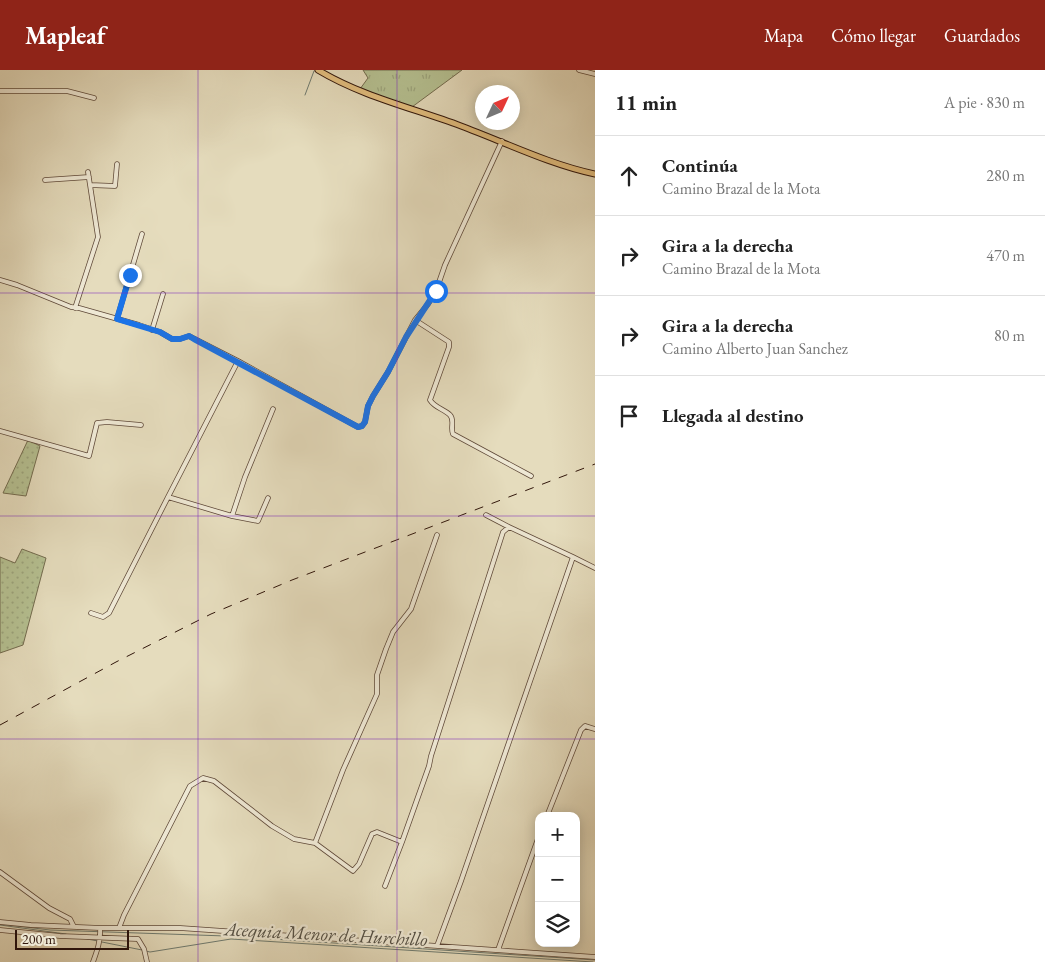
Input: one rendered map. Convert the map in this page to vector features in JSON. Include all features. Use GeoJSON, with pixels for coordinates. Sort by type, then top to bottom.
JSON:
{"type":"FeatureCollection","features":[{"type":"Feature","properties":{"kind":"main road"},"geometry":{"type":"LineString","coordinates":[[318,70],[369,95],[449,121],[595,174]]}},
{"type":"Feature","properties":{"kind":"street"},"geometry":{"type":"LineString","coordinates":[[579,70],[595,74]]}},
{"type":"Feature","properties":{"kind":"street"},"geometry":{"type":"LineString","coordinates":[[0,91],[67,91],[94,98]]}},
{"type":"Feature","properties":{"kind":"street"},"geometry":{"type":"LineString","coordinates":[[0,280],[75,308],[152,330],[172,339],[189,336],[358,427],[362,426],[373,396],[388,372],[415,320],[436,291],[445,265],[502,141]]}},
{"type":"Feature","properties":{"kind":"street"},"geometry":{"type":"LineString","coordinates":[[90,185],[115,186],[117,164]]}},
{"type":"Feature","properties":{"kind":"street"},"geometry":{"type":"LineString","coordinates":[[45,180],[88,174],[98,237],[75,308]]}},
{"type":"Feature","properties":{"kind":"street"},"geometry":{"type":"LineString","coordinates":[[117,319],[142,234]]}},
{"type":"Feature","properties":{"kind":"street"},"geometry":{"type":"LineString","coordinates":[[152,330],[163,294]]}},
{"type":"Feature","properties":{"kind":"street"},"geometry":{"type":"LineString","coordinates":[[415,320],[448,342],[450,346],[430,400],[450,415],[453,434],[532,476]]}},
{"type":"Feature","properties":{"kind":"street"},"geometry":{"type":"LineString","coordinates":[[91,613],[103,617],[109,613],[238,361]]}},
{"type":"Feature","properties":{"kind":"street"},"geometry":{"type":"LineString","coordinates":[[232,516],[245,477],[273,409]]}},
{"type":"Feature","properties":{"kind":"street"},"geometry":{"type":"LineString","coordinates":[[0,431],[89,456],[97,423],[141,425]]}},
{"type":"Feature","properties":{"kind":"street"},"geometry":{"type":"LineString","coordinates":[[168,497],[232,516],[258,521],[268,498]]}},
{"type":"Feature","properties":{"kind":"street"},"geometry":{"type":"LineString","coordinates":[[486,515],[595,568]]}},
{"type":"Feature","properties":{"kind":"street"},"geometry":{"type":"LineString","coordinates":[[385,886],[429,766],[436,738],[503,532],[509,527]]}},
{"type":"Feature","properties":{"kind":"street"},"geometry":{"type":"LineString","coordinates":[[315,843],[346,762],[376,694],[377,675],[386,649],[393,632],[411,609],[437,535]]}},
{"type":"Feature","properties":{"kind":"street"},"geometry":{"type":"LineString","coordinates":[[437,946],[573,557]]}},
{"type":"Feature","properties":{"kind":"street"},"geometry":{"type":"LineString","coordinates":[[549,812],[580,730],[585,726],[595,729]]}},
{"type":"Feature","properties":{"kind":"street"},"geometry":{"type":"LineString","coordinates":[[119,928],[190,786],[203,778],[214,781],[272,826],[294,839],[315,843],[353,871],[359,864],[372,834],[377,832],[402,842]]}},
{"type":"Feature","properties":{"kind":"street"},"geometry":{"type":"LineString","coordinates":[[498,950],[535,847]]}},
{"type":"Feature","properties":{"kind":"street"},"geometry":{"type":"LineString","coordinates":[[0,872],[50,908],[70,919],[74,927]]}},
{"type":"Feature","properties":{"kind":"street"},"geometry":{"type":"LineString","coordinates":[[0,922],[100,928],[180,928],[595,957]]}},
{"type":"Feature","properties":{"kind":"street"},"geometry":{"type":"LineString","coordinates":[[93,962],[100,936],[100,928]]}},
{"type":"Feature","properties":{"kind":"street"},"geometry":{"type":"LineString","coordinates":[[0,930],[60,936],[100,936],[138,939],[144,949],[147,962]]}},
{"type":"Feature","properties":{"kind":"green space"},"geometry":{"type":"Polygon","coordinates":[[[363,70],[462,70],[412,107],[360,89],[368,78],[363,70]]]}},
{"type":"Feature","properties":{"kind":"green space"},"geometry":{"type":"Polygon","coordinates":[[[28,440],[40,446],[26,496],[3,493],[28,440]]]}},
{"type":"Feature","properties":{"kind":"green space"},"geometry":{"type":"Polygon","coordinates":[[[22,549],[46,558],[23,645],[0,653],[0,557],[15,563],[22,549]]]}},
{"type":"Feature","properties":{"kind":"waterway"},"geometry":{"type":"LineString","coordinates":[[305,95],[314,71]]}},
{"type":"Feature","properties":{"kind":"waterway","name":"Acequia Menor de Hurchillo"},"geometry":{"type":"LineString","coordinates":[[0,924],[50,930],[226,936],[595,960]]}},
{"type":"Feature","properties":{"kind":"waterway","name":"Acequia Menor de Hurchillo"},"geometry":{"type":"LineString","coordinates":[[0,925],[66,934]]}},
{"type":"Feature","properties":{"kind":"waterway","name":"Acequia Menor de Hurchillo"},"geometry":{"type":"LineString","coordinates":[[87,939],[98,941]]}},
{"type":"Feature","properties":{"kind":"waterway","name":"Acequia Menor de Hurchillo"},"geometry":{"type":"LineString","coordinates":[[146,951],[150,952],[231,939],[593,962]]}},
{"type":"Feature","properties":{"kind":"waterway","name":"Acequia Menor de Hurchillo"},"geometry":{"type":"LineString","coordinates":[[102,942],[142,950]]}},
{"type":"Feature","properties":{"kind":"railway"},"geometry":{"type":"LineString","coordinates":[[0,725],[116,662],[211,614],[292,580],[595,464]]}},
{"type":"Feature","properties":{"kind":"route"},"geometry":{"type":"LineString","coordinates":[[130,275],[117,319],[160,332],[172,339],[189,336],[358,427],[362,426],[365,422],[368,406],[415,320],[436,291]]}}]}
